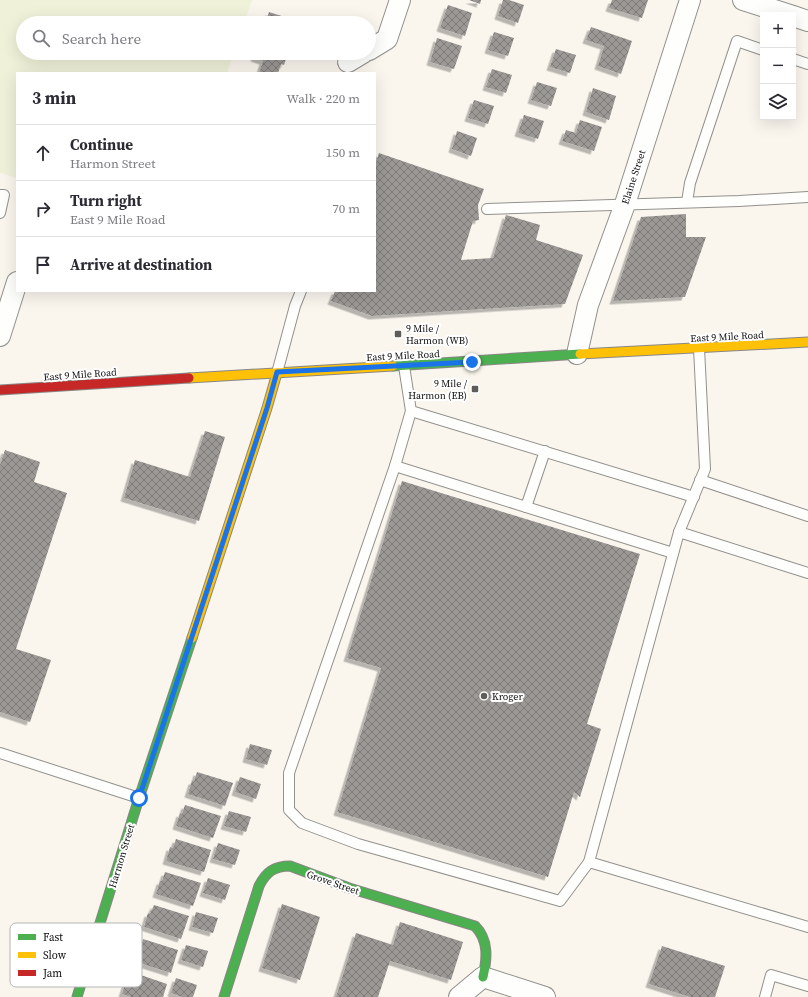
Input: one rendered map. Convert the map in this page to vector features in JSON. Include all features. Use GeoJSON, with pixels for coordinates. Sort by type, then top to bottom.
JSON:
{"type":"FeatureCollection","features":[{"type":"Feature","properties":{"kind":"street"},"geometry":{"type":"LineString","coordinates":[[376,46],[387,39],[400,0]]}},
{"type":"Feature","properties":{"kind":"street","name":"Elaine Street"},"geometry":{"type":"LineString","coordinates":[[576,354],[588,305],[625,204],[690,0]]}},
{"type":"Feature","properties":{"kind":"street"},"geometry":{"type":"LineString","coordinates":[[743,0],[781,12]]}},
{"type":"Feature","properties":{"kind":"street"},"geometry":{"type":"LineString","coordinates":[[796,17],[808,21]]}},
{"type":"Feature","properties":{"kind":"street"},"geometry":{"type":"LineString","coordinates":[[0,336],[16,285]]}},
{"type":"Feature","properties":{"kind":"street","name":"East 9 Mile Road"},"geometry":{"type":"LineString","coordinates":[[0,390],[277,372],[404,366],[576,354],[808,342]]}},
{"type":"Feature","properties":{"kind":"street","name":"Harmon Street"},"geometry":{"type":"LineString","coordinates":[[100,923],[277,372]]}},
{"type":"Feature","properties":{"kind":"street","name":"Grove Street"},"geometry":{"type":"LineString","coordinates":[[224,997],[259,886],[263,877],[271,868],[281,866],[290,866],[349,888],[475,926],[480,929],[486,946],[483,976]]}},
{"type":"Feature","properties":{"kind":"street"},"geometry":{"type":"LineString","coordinates":[[459,997],[483,976],[545,997]]}},
{"type":"Feature","properties":{"kind":"street","name":"Harmon Street"},"geometry":{"type":"LineString","coordinates":[[77,997],[80,987]]}},
{"type":"Feature","properties":{"kind":"lane"},"geometry":{"type":"LineString","coordinates":[[687,202],[690,183],[737,41],[760,49]]}},
{"type":"Feature","properties":{"kind":"lane"},"geometry":{"type":"LineString","coordinates":[[796,60],[808,64]]}},
{"type":"Feature","properties":{"kind":"lane"},"geometry":{"type":"LineString","coordinates":[[0,195],[4,195],[0,213]]}},
{"type":"Feature","properties":{"kind":"lane"},"geometry":{"type":"LineString","coordinates":[[487,209],[808,197]]}},
{"type":"Feature","properties":{"kind":"lane"},"geometry":{"type":"LineString","coordinates":[[277,372],[295,306],[301,292]]}},
{"type":"Feature","properties":{"kind":"lane"},"geometry":{"type":"LineString","coordinates":[[404,366],[410,411],[395,466],[289,774],[289,810],[302,824],[358,844],[560,901],[589,862],[679,532],[705,469],[699,348]]}},
{"type":"Feature","properties":{"kind":"lane"},"geometry":{"type":"LineString","coordinates":[[410,411],[694,497]]}},
{"type":"Feature","properties":{"kind":"lane"},"geometry":{"type":"LineString","coordinates":[[526,507],[545,451]]}},
{"type":"Feature","properties":{"kind":"lane"},"geometry":{"type":"LineString","coordinates":[[395,466],[673,554]]}},
{"type":"Feature","properties":{"kind":"lane"},"geometry":{"type":"LineString","coordinates":[[700,480],[808,516]]}},
{"type":"Feature","properties":{"kind":"lane"},"geometry":{"type":"LineString","coordinates":[[679,532],[808,573]]}},
{"type":"Feature","properties":{"kind":"lane"},"geometry":{"type":"LineString","coordinates":[[0,753],[139,798]]}},
{"type":"Feature","properties":{"kind":"lane"},"geometry":{"type":"LineString","coordinates":[[589,862],[808,927]]}},
{"type":"Feature","properties":{"kind":"lane"},"geometry":{"type":"LineString","coordinates":[[765,997],[771,975],[808,986]]}},
{"type":"Feature","properties":{"kind":"green space"},"geometry":{"type":"Polygon","coordinates":[[[0,0],[252,0],[246,16],[16,16],[16,60],[232,60],[227,72],[16,72],[16,178],[0,173],[0,0]]]}},
{"type":"Feature","properties":{"kind":"building"},"geometry":{"type":"Polygon","coordinates":[[[469,0],[481,0],[480,4],[469,0]]]}},
{"type":"Feature","properties":{"kind":"building"},"geometry":{"type":"Polygon","coordinates":[[[503,0],[509,0],[524,5],[518,23],[498,16],[503,0]]]}},
{"type":"Feature","properties":{"kind":"building"},"geometry":{"type":"Polygon","coordinates":[[[612,0],[648,0],[642,18],[609,8],[612,0]]]}},
{"type":"Feature","properties":{"kind":"building"},"geometry":{"type":"Polygon","coordinates":[[[448,5],[472,13],[465,36],[440,28],[448,5]]]}},
{"type":"Feature","properties":{"kind":"building"},"geometry":{"type":"Polygon","coordinates":[[[269,12],[282,16],[268,16],[269,12]]]}},
{"type":"Feature","properties":{"kind":"building"},"geometry":{"type":"Polygon","coordinates":[[[591,27],[632,41],[621,74],[598,66],[604,46],[586,40],[591,27]]]}},
{"type":"Feature","properties":{"kind":"building"},"geometry":{"type":"Polygon","coordinates":[[[494,32],[514,38],[508,56],[488,50],[494,32]]]}},
{"type":"Feature","properties":{"kind":"building"},"geometry":{"type":"Polygon","coordinates":[[[437,38],[462,46],[454,69],[430,62],[437,38]]]}},
{"type":"Feature","properties":{"kind":"building"},"geometry":{"type":"Polygon","coordinates":[[[556,49],[576,55],[570,73],[550,67],[556,49]]]}},
{"type":"Feature","properties":{"kind":"building"},"geometry":{"type":"Polygon","coordinates":[[[260,60],[286,60],[284,65],[281,64],[278,72],[259,72],[263,61],[260,60]]]}},
{"type":"Feature","properties":{"kind":"building"},"geometry":{"type":"Polygon","coordinates":[[[492,69],[512,75],[506,93],[486,87],[492,69]]]}},
{"type":"Feature","properties":{"kind":"building"},"geometry":{"type":"Polygon","coordinates":[[[537,82],[557,88],[551,106],[531,100],[537,82]]]}},
{"type":"Feature","properties":{"kind":"building"},"geometry":{"type":"Polygon","coordinates":[[[593,88],[616,96],[609,120],[586,112],[593,88]]]}},
{"type":"Feature","properties":{"kind":"building"},"geometry":{"type":"Polygon","coordinates":[[[474,100],[494,106],[488,124],[468,118],[474,100]]]}},
{"type":"Feature","properties":{"kind":"building"},"geometry":{"type":"Polygon","coordinates":[[[524,115],[544,121],[538,139],[518,133],[524,115]]]}},
{"type":"Feature","properties":{"kind":"building"},"geometry":{"type":"Polygon","coordinates":[[[580,120],[602,127],[594,151],[562,141],[566,130],[576,133],[580,120]]]}},
{"type":"Feature","properties":{"kind":"building"},"geometry":{"type":"Polygon","coordinates":[[[457,131],[477,138],[471,156],[452,149],[457,131]]]}},
{"type":"Feature","properties":{"kind":"building"},"geometry":{"type":"Polygon","coordinates":[[[379,153],[484,189],[478,205],[479,220],[473,221],[461,260],[493,258],[506,215],[540,225],[536,240],[583,255],[565,304],[372,316],[331,301],[335,292],[376,292],[376,162],[379,153]]]}},
{"type":"Feature","properties":{"kind":"building"},"geometry":{"type":"Polygon","coordinates":[[[686,214],[686,237],[706,237],[685,297],[613,301],[641,217],[686,214]]]}},
{"type":"Feature","properties":{"kind":"building"},"geometry":{"type":"Polygon","coordinates":[[[205,431],[225,437],[199,521],[124,498],[135,460],[190,477],[205,431]]]}},
{"type":"Feature","properties":{"kind":"building"},"geometry":{"type":"Polygon","coordinates":[[[5,450],[40,462],[34,482],[67,493],[16,649],[51,660],[30,722],[0,712],[0,465],[5,450]]]}},
{"type":"Feature","properties":{"kind":"building","name":"Kroger"},"geometry":{"type":"Polygon","coordinates":[[[402,481],[640,554],[587,724],[601,729],[580,797],[574,792],[548,877],[337,812],[381,668],[347,658],[402,481]]]}},
{"type":"Feature","properties":{"kind":"building"},"geometry":{"type":"Polygon","coordinates":[[[250,744],[272,750],[267,765],[246,759],[250,744]]]}},
{"type":"Feature","properties":{"kind":"building"},"geometry":{"type":"Polygon","coordinates":[[[197,772],[233,783],[225,806],[188,794],[192,781],[194,781],[197,772]]]}},
{"type":"Feature","properties":{"kind":"building"},"geometry":{"type":"Polygon","coordinates":[[[240,777],[261,784],[256,799],[235,792],[240,777]]]}},
{"type":"Feature","properties":{"kind":"building"},"geometry":{"type":"Polygon","coordinates":[[[185,805],[221,816],[213,838],[176,826],[180,813],[182,814],[185,805]]]}},
{"type":"Feature","properties":{"kind":"building"},"geometry":{"type":"Polygon","coordinates":[[[229,811],[251,817],[246,832],[224,826],[229,811]]]}},
{"type":"Feature","properties":{"kind":"building"},"geometry":{"type":"Polygon","coordinates":[[[176,839],[211,850],[204,872],[166,861],[170,847],[173,848],[176,839]]]}},
{"type":"Feature","properties":{"kind":"building"},"geometry":{"type":"Polygon","coordinates":[[[218,843],[240,850],[235,865],[213,859],[218,843]]]}},
{"type":"Feature","properties":{"kind":"building"},"geometry":{"type":"Polygon","coordinates":[[[165,872],[201,883],[193,906],[156,894],[160,881],[162,881],[165,872]]]}},
{"type":"Feature","properties":{"kind":"building"},"geometry":{"type":"Polygon","coordinates":[[[208,878],[230,885],[225,900],[203,893],[208,878]]]}},
{"type":"Feature","properties":{"kind":"building"},"geometry":{"type":"Polygon","coordinates":[[[282,904],[320,917],[300,980],[262,968],[282,904]]]}},
{"type":"Feature","properties":{"kind":"building"},"geometry":{"type":"Polygon","coordinates":[[[154,905],[189,916],[181,939],[144,927],[148,913],[150,914],[154,905]]]}},
{"type":"Feature","properties":{"kind":"building"},"geometry":{"type":"Polygon","coordinates":[[[196,912],[218,918],[213,933],[192,927],[196,912]]]}},
{"type":"Feature","properties":{"kind":"building"},"geometry":{"type":"Polygon","coordinates":[[[400,922],[463,942],[451,980],[390,961],[378,997],[336,997],[356,933],[393,945],[400,922]]]}},
{"type":"Feature","properties":{"kind":"building"},"geometry":{"type":"Polygon","coordinates":[[[143,939],[178,950],[171,973],[142,964],[143,939]]]}},
{"type":"Feature","properties":{"kind":"building"},"geometry":{"type":"Polygon","coordinates":[[[186,945],[208,951],[203,967],[181,960],[186,945]]]}},
{"type":"Feature","properties":{"kind":"building"},"geometry":{"type":"Polygon","coordinates":[[[662,946],[725,966],[715,997],[690,997],[649,984],[662,946]]]}},
{"type":"Feature","properties":{"kind":"building"},"geometry":{"type":"Polygon","coordinates":[[[142,975],[167,984],[163,997],[131,997],[122,994],[124,987],[142,987],[142,975]]]}},
{"type":"Feature","properties":{"kind":"building"},"geometry":{"type":"Polygon","coordinates":[[[176,978],[197,985],[193,997],[182,997],[171,993],[176,978]]]}},
{"type":"Feature","properties":{"kind":"traffic: fast"},"geometry":{"type":"LineString","coordinates":[[393,366],[580,354]]}},
{"type":"Feature","properties":{"kind":"traffic: fast"},"geometry":{"type":"LineString","coordinates":[[100,923],[139,798],[192,638]]}},
{"type":"Feature","properties":{"kind":"traffic: fast"},"geometry":{"type":"LineString","coordinates":[[224,997],[259,886],[271,871],[284,866],[290,866],[349,888],[475,926],[483,937],[486,950],[483,977]]}},
{"type":"Feature","properties":{"kind":"traffic: fast"},"geometry":{"type":"LineString","coordinates":[[77,997],[80,987]]}},
{"type":"Feature","properties":{"kind":"traffic: slow"},"geometry":{"type":"LineString","coordinates":[[580,354],[808,342]]}},
{"type":"Feature","properties":{"kind":"traffic: slow"},"geometry":{"type":"LineString","coordinates":[[189,378],[393,366]]}},
{"type":"Feature","properties":{"kind":"traffic: slow"},"geometry":{"type":"LineString","coordinates":[[192,638],[277,373]]}},
{"type":"Feature","properties":{"kind":"traffic: jam"},"geometry":{"type":"LineString","coordinates":[[0,390],[189,378]]}},
{"type":"Feature","properties":{"kind":"place","name":"9 Mile / Harmon (WB)"},"geometry":{"type":"Point","coordinates":[398,334]}},
{"type":"Feature","properties":{"kind":"place","name":"9 Mile / Harmon (EB)"},"geometry":{"type":"Point","coordinates":[475,389]}},
{"type":"Feature","properties":{"kind":"place","name":"Kroger"},"geometry":{"type":"Point","coordinates":[484,696]}},
{"type":"Feature","properties":{"kind":"route"},"geometry":{"type":"LineString","coordinates":[[139,798],[267,408],[277,372],[472,362]]}}]}
